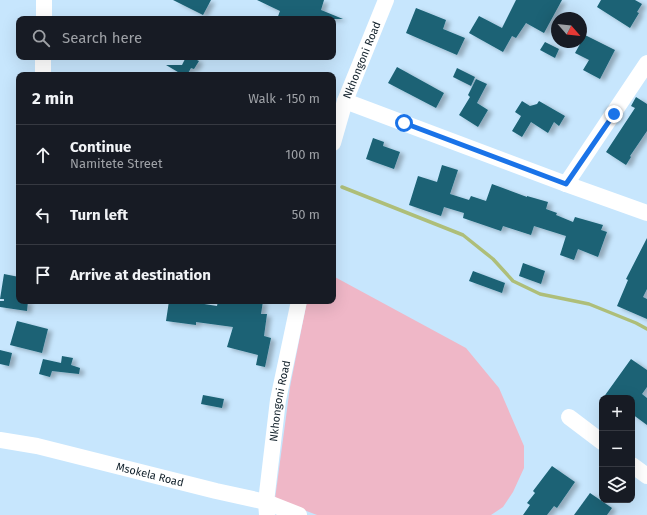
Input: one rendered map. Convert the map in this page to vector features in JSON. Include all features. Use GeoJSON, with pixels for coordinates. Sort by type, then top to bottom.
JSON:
{"type":"FeatureCollection","features":[{"type":"Feature","properties":{"kind":"street"},"geometry":{"type":"LineString","coordinates":[[44,0],[44,16]]}},
{"type":"Feature","properties":{"kind":"street","name":"Nkhongoni Road"},"geometry":{"type":"LineString","coordinates":[[336,132],[345,100],[381,2]]}},
{"type":"Feature","properties":{"kind":"street"},"geometry":{"type":"LineString","coordinates":[[43,60],[43,72]]}},
{"type":"Feature","properties":{"kind":"street"},"geometry":{"type":"LineString","coordinates":[[566,184],[647,63]]}},
{"type":"Feature","properties":{"kind":"street"},"geometry":{"type":"LineString","coordinates":[[345,100],[566,184],[647,213]]}},
{"type":"Feature","properties":{"kind":"street","name":"Nkhongoni Road"},"geometry":{"type":"LineString","coordinates":[[266,508],[278,400],[298,304]]}},
{"type":"Feature","properties":{"kind":"street"},"geometry":{"type":"LineString","coordinates":[[569,417],[599,440]]}},
{"type":"Feature","properties":{"kind":"street","name":"Msokela Road"},"geometry":{"type":"LineString","coordinates":[[0,440],[44,448],[216,491],[266,508],[299,515]]}},
{"type":"Feature","properties":{"kind":"street"},"geometry":{"type":"LineString","coordinates":[[635,467],[647,476]]}},
{"type":"Feature","properties":{"kind":"shaded area"},"geometry":{"type":"Polygon","coordinates":[[[336,278],[466,348],[499,388],[524,446],[524,468],[513,492],[503,507],[491,515],[317,515],[275,499],[290,387],[306,304],[336,304],[336,278]]]}},
{"type":"Feature","properties":{"kind":"building"},"geometry":{"type":"Polygon","coordinates":[[[173,0],[211,0],[203,15],[173,0]]]}},
{"type":"Feature","properties":{"kind":"building"},"geometry":{"type":"Polygon","coordinates":[[[257,0],[324,0],[321,10],[336,16],[278,16],[280,11],[257,0]]]}},
{"type":"Feature","properties":{"kind":"building"},"geometry":{"type":"Polygon","coordinates":[[[516,0],[562,0],[555,12],[551,12],[551,20],[544,33],[526,23],[516,38],[512,36],[503,52],[469,33],[479,16],[502,28],[516,0]]]}},
{"type":"Feature","properties":{"kind":"building"},"geometry":{"type":"Polygon","coordinates":[[[601,0],[635,0],[642,4],[637,12],[639,13],[630,28],[597,7],[601,0]]]}},
{"type":"Feature","properties":{"kind":"building"},"geometry":{"type":"Polygon","coordinates":[[[416,8],[446,20],[443,29],[465,38],[457,55],[406,33],[416,8]]]}},
{"type":"Feature","properties":{"kind":"building"},"geometry":{"type":"Polygon","coordinates":[[[336,16],[343,19],[336,19],[336,16]]]}},
{"type":"Feature","properties":{"kind":"building"},"geometry":{"type":"Polygon","coordinates":[[[587,36],[615,50],[600,79],[583,70],[589,60],[575,53],[578,48],[587,48],[587,36]]]}},
{"type":"Feature","properties":{"kind":"building"},"geometry":{"type":"Polygon","coordinates":[[[545,42],[551,45],[551,48],[559,49],[555,58],[540,50],[545,42]]]}},
{"type":"Feature","properties":{"kind":"building"},"geometry":{"type":"Polygon","coordinates":[[[184,60],[199,61],[194,69],[191,68],[189,72],[178,72],[166,65],[182,65],[184,60]]]}},
{"type":"Feature","properties":{"kind":"building"},"geometry":{"type":"Polygon","coordinates":[[[397,67],[444,93],[436,108],[388,83],[397,67]]]}},
{"type":"Feature","properties":{"kind":"building"},"geometry":{"type":"Polygon","coordinates":[[[457,68],[475,77],[471,86],[453,77],[457,68]]]}},
{"type":"Feature","properties":{"kind":"building"},"geometry":{"type":"Polygon","coordinates":[[[476,79],[487,84],[477,103],[488,110],[478,127],[459,115],[470,97],[468,95],[476,79]]]}},
{"type":"Feature","properties":{"kind":"building"},"geometry":{"type":"Polygon","coordinates":[[[636,97],[647,104],[647,131],[630,156],[631,157],[626,165],[606,152],[635,108],[631,106],[636,97]]]}},
{"type":"Feature","properties":{"kind":"building"},"geometry":{"type":"Polygon","coordinates":[[[522,101],[530,106],[537,104],[539,101],[565,116],[559,126],[554,122],[548,133],[531,122],[522,137],[512,131],[521,116],[515,112],[522,101]]]}},
{"type":"Feature","properties":{"kind":"building"},"geometry":{"type":"Polygon","coordinates":[[[373,138],[384,142],[383,146],[400,152],[394,169],[366,159],[373,138]]]}},
{"type":"Feature","properties":{"kind":"building"},"geometry":{"type":"Polygon","coordinates":[[[442,165],[458,170],[450,194],[469,200],[471,196],[486,201],[492,184],[527,197],[548,202],[546,209],[573,222],[575,217],[603,225],[601,230],[607,232],[598,257],[578,249],[574,260],[560,255],[566,236],[534,226],[531,235],[503,226],[501,231],[463,218],[464,213],[444,207],[441,216],[409,205],[418,176],[437,182],[442,165]]]}},
{"type":"Feature","properties":{"kind":"building"},"geometry":{"type":"Polygon","coordinates":[[[647,238],[647,289],[643,297],[647,299],[647,319],[617,306],[628,280],[626,279],[647,238]]]}},
{"type":"Feature","properties":{"kind":"building"},"geometry":{"type":"Polygon","coordinates":[[[523,263],[545,271],[541,284],[519,276],[523,263]]]}},
{"type":"Feature","properties":{"kind":"building"},"geometry":{"type":"Polygon","coordinates":[[[473,271],[505,283],[502,293],[469,281],[473,271]]]}},
{"type":"Feature","properties":{"kind":"building"},"geometry":{"type":"Polygon","coordinates":[[[4,274],[16,276],[16,304],[28,304],[27,311],[0,307],[0,301],[4,301],[4,299],[0,299],[4,274]]]}},
{"type":"Feature","properties":{"kind":"building"},"geometry":{"type":"Polygon","coordinates":[[[169,304],[204,304],[217,306],[217,304],[263,304],[261,314],[267,314],[264,336],[271,338],[265,367],[256,365],[258,355],[227,347],[233,327],[196,322],[196,325],[166,321],[169,304]]]}},
{"type":"Feature","properties":{"kind":"building"},"geometry":{"type":"Polygon","coordinates":[[[17,321],[48,329],[42,353],[10,345],[17,321]]]}},
{"type":"Feature","properties":{"kind":"building"},"geometry":{"type":"Polygon","coordinates":[[[0,350],[12,353],[9,366],[0,364],[0,350]]]}},
{"type":"Feature","properties":{"kind":"building"},"geometry":{"type":"Polygon","coordinates":[[[62,356],[73,358],[71,365],[80,368],[79,374],[52,371],[50,377],[39,374],[43,359],[61,363],[62,356]]]}},
{"type":"Feature","properties":{"kind":"building"},"geometry":{"type":"Polygon","coordinates":[[[631,359],[647,370],[647,387],[642,394],[647,398],[647,425],[635,416],[635,395],[605,395],[631,359]]]}},
{"type":"Feature","properties":{"kind":"building"},"geometry":{"type":"Polygon","coordinates":[[[203,395],[224,399],[222,408],[201,404],[203,395]]]}},
{"type":"Feature","properties":{"kind":"building"},"geometry":{"type":"Polygon","coordinates":[[[552,466],[575,482],[557,508],[554,506],[547,515],[523,515],[530,505],[527,503],[535,493],[533,491],[552,466]]]}},
{"type":"Feature","properties":{"kind":"building"},"geometry":{"type":"Polygon","coordinates":[[[590,493],[599,499],[599,503],[605,503],[612,508],[607,515],[574,515],[590,493]]]}},
{"type":"Feature","properties":{"kind":"waterway"},"geometry":{"type":"LineString","coordinates":[[342,187],[463,235],[493,259],[513,281],[540,294],[589,304],[647,329]]}},
{"type":"Feature","properties":{"kind":"route"},"geometry":{"type":"LineString","coordinates":[[404,123],[566,184],[614,114]]}}]}
